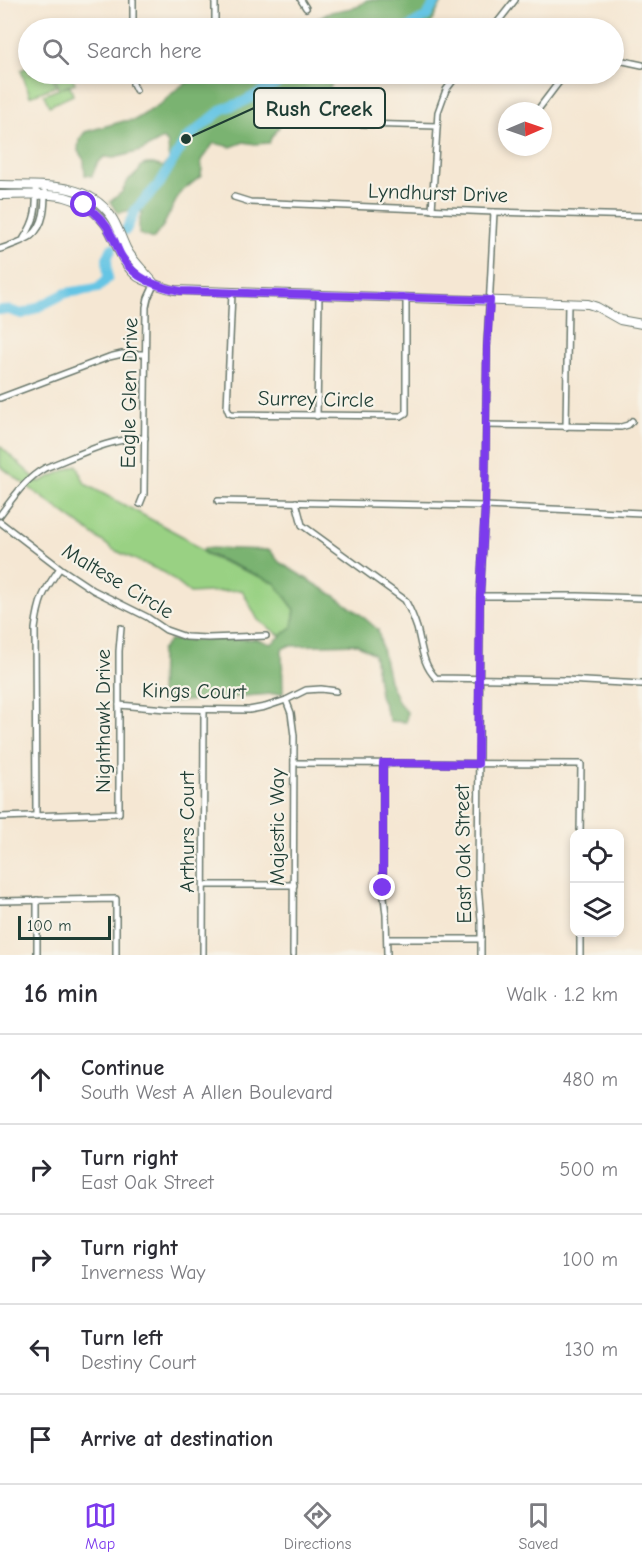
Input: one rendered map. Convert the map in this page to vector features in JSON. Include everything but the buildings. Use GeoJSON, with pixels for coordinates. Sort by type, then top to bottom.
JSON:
{"type":"FeatureCollection","features":[{"type":"Feature","properties":{"kind":"street"},"geometry":{"type":"LineString","coordinates":[[133,0],[133,18]]}},
{"type":"Feature","properties":{"kind":"street"},"geometry":{"type":"LineString","coordinates":[[215,0],[215,18]]}},
{"type":"Feature","properties":{"kind":"street"},"geometry":{"type":"LineString","coordinates":[[301,0],[306,8]]}},
{"type":"Feature","properties":{"kind":"street"},"geometry":{"type":"LineString","coordinates":[[501,18],[515,0]]}},
{"type":"Feature","properties":{"kind":"street"},"geometry":{"type":"LineString","coordinates":[[624,60],[642,65]]}},
{"type":"Feature","properties":{"kind":"street"},"geometry":{"type":"LineString","coordinates":[[133,84],[136,90]]}},
{"type":"Feature","properties":{"kind":"street"},"geometry":{"type":"LineString","coordinates":[[432,210],[438,112],[450,84]]}},
{"type":"Feature","properties":{"kind":"street"},"geometry":{"type":"LineString","coordinates":[[544,102],[557,84]]}},
{"type":"Feature","properties":{"kind":"street"},"geometry":{"type":"LineString","coordinates":[[311,116],[323,123],[437,126]]}},
{"type":"Feature","properties":{"kind":"street"},"geometry":{"type":"LineString","coordinates":[[0,185],[62,187],[92,198],[102,206],[116,225],[127,250],[155,284]]}},
{"type":"Feature","properties":{"kind":"street"},"geometry":{"type":"LineString","coordinates":[[0,249],[22,240],[31,227],[41,195],[40,186]]}},
{"type":"Feature","properties":{"kind":"street"},"geometry":{"type":"LineString","coordinates":[[0,195],[63,196],[76,201],[98,215],[111,233],[126,265],[139,277],[166,288],[181,291],[588,304],[620,320],[642,324]]}},
{"type":"Feature","properties":{"kind":"street","name":"Lyndhurst Drive"},"geometry":{"type":"LineString","coordinates":[[234,197],[250,202],[642,216]]}},
{"type":"Feature","properties":{"kind":"street","name":"East Oak Street"},"geometry":{"type":"LineString","coordinates":[[481,955],[478,885],[480,596],[485,506],[487,347],[494,212]]}},
{"type":"Feature","properties":{"kind":"street","name":"Eagle Glen Drive"},"geometry":{"type":"LineString","coordinates":[[140,504],[144,494],[146,307],[155,284]]}},
{"type":"Feature","properties":{"kind":"street","name":"Surrey Circle"},"geometry":{"type":"LineString","coordinates":[[232,292],[227,408],[232,414],[394,417],[406,413],[406,297]]}},
{"type":"Feature","properties":{"kind":"street"},"geometry":{"type":"LineString","coordinates":[[316,416],[319,294]]}},
{"type":"Feature","properties":{"kind":"street"},"geometry":{"type":"LineString","coordinates":[[566,427],[567,303]]}},
{"type":"Feature","properties":{"kind":"street"},"geometry":{"type":"LineString","coordinates":[[0,398],[109,357],[122,354],[145,354]]}},
{"type":"Feature","properties":{"kind":"street"},"geometry":{"type":"LineString","coordinates":[[486,425],[621,427],[632,421]]}},
{"type":"Feature","properties":{"kind":"street"},"geometry":{"type":"LineString","coordinates":[[0,515],[26,483],[45,468],[111,442],[128,438],[145,438]]}},
{"type":"Feature","properties":{"kind":"street"},"geometry":{"type":"LineString","coordinates":[[218,501],[485,506],[642,513]]}},
{"type":"Feature","properties":{"kind":"street"},"geometry":{"type":"LineString","coordinates":[[296,502],[302,525],[405,600],[414,619],[423,656],[429,671],[436,678],[642,684]]}},
{"type":"Feature","properties":{"kind":"street","name":"Maltese Circle"},"geometry":{"type":"LineString","coordinates":[[0,522],[93,590],[147,616],[166,630],[186,637],[266,636]]}},
{"type":"Feature","properties":{"kind":"street"},"geometry":{"type":"LineString","coordinates":[[0,817],[36,816],[35,629],[44,590],[60,568]]}},
{"type":"Feature","properties":{"kind":"street"},"geometry":{"type":"LineString","coordinates":[[480,596],[642,598]]}},
{"type":"Feature","properties":{"kind":"street","name":"Nighthawk Drive"},"geometry":{"type":"LineString","coordinates":[[36,816],[119,813],[121,628]]}},
{"type":"Feature","properties":{"kind":"street","name":"Kings Court"},"geometry":{"type":"LineString","coordinates":[[119,705],[166,709],[249,710],[285,700],[306,690],[321,688],[336,691]]}},
{"type":"Feature","properties":{"kind":"street","name":"Majestic Way"},"geometry":{"type":"LineString","coordinates":[[285,700],[293,724],[293,955]]}},
{"type":"Feature","properties":{"kind":"street","name":"Arthurs Court"},"geometry":{"type":"LineString","coordinates":[[203,955],[204,710]]}},
{"type":"Feature","properties":{"kind":"street"},"geometry":{"type":"LineString","coordinates":[[294,763],[581,764],[580,829]]}},
{"type":"Feature","properties":{"kind":"street"},"geometry":{"type":"LineString","coordinates":[[383,763],[383,888],[387,955]]}},
{"type":"Feature","properties":{"kind":"street"},"geometry":{"type":"LineString","coordinates":[[204,885],[294,885]]}},
{"type":"Feature","properties":{"kind":"street"},"geometry":{"type":"LineString","coordinates":[[0,901],[116,899],[116,955]]}},
{"type":"Feature","properties":{"kind":"street"},"geometry":{"type":"LineString","coordinates":[[37,900],[37,955]]}},
{"type":"Feature","properties":{"kind":"street"},"geometry":{"type":"LineString","coordinates":[[580,937],[580,955]]}},
{"type":"Feature","properties":{"kind":"street"},"geometry":{"type":"LineString","coordinates":[[387,939],[481,939]]}},
{"type":"Feature","properties":{"kind":"green space"},"geometry":{"type":"Polygon","coordinates":[[[367,0],[444,0],[434,18],[319,18],[331,12],[357,7],[367,0]]]}},
{"type":"Feature","properties":{"kind":"green space"},"geometry":{"type":"Polygon","coordinates":[[[26,84],[55,84],[56,86],[30,96],[26,84]]]}},
{"type":"Feature","properties":{"kind":"green space"},"geometry":{"type":"Polygon","coordinates":[[[57,84],[72,84],[62,88],[70,86],[73,95],[49,106],[44,95],[59,89],[57,84]]]}},
{"type":"Feature","properties":{"kind":"green space"},"geometry":{"type":"Polygon","coordinates":[[[185,84],[331,84],[320,105],[300,97],[296,100],[269,143],[244,142],[231,147],[214,143],[201,160],[201,176],[180,193],[163,226],[153,239],[139,234],[142,212],[136,209],[118,213],[110,202],[122,192],[129,179],[139,171],[141,166],[152,164],[163,167],[169,160],[168,144],[163,139],[141,151],[114,158],[104,157],[97,164],[92,176],[85,175],[84,160],[78,151],[79,140],[85,132],[135,120],[162,103],[185,84]]]}},
{"type":"Feature","properties":{"kind":"green space"},"geometry":{"type":"Polygon","coordinates":[[[0,446],[39,482],[77,465],[85,484],[184,537],[208,556],[275,583],[295,610],[292,627],[281,636],[258,620],[242,590],[190,593],[165,573],[114,550],[0,466],[0,446]]]}},
{"type":"Feature","properties":{"kind":"green space"},"geometry":{"type":"Polygon","coordinates":[[[204,548],[270,550],[279,562],[360,614],[378,630],[389,681],[399,703],[407,712],[406,722],[390,721],[380,695],[374,654],[357,644],[288,646],[282,649],[283,693],[160,702],[161,651],[170,640],[256,639],[271,644],[292,627],[295,610],[275,583],[203,552],[204,548]]]}},
{"type":"Feature","properties":{"kind":"waterway"},"geometry":{"type":"LineString","coordinates":[[424,18],[438,0]]}},
{"type":"Feature","properties":{"kind":"waterway"},"geometry":{"type":"LineString","coordinates":[[126,230],[136,209],[160,183],[186,139],[223,109],[243,102],[276,84]]}},
{"type":"Feature","properties":{"kind":"waterway"},"geometry":{"type":"LineString","coordinates":[[0,310],[22,314],[66,293],[98,288],[108,278],[107,258],[112,248]]}},
{"type":"Feature","properties":{"kind":"place","name":"Rush Creek"},"geometry":{"type":"Point","coordinates":[186,139]}},
{"type":"Feature","properties":{"kind":"route"},"geometry":{"type":"LineString","coordinates":[[84,205],[98,215],[107,227],[126,265],[139,277],[166,288],[181,291],[490,300],[487,347],[485,506],[480,596],[478,764],[383,763],[383,888]]}}]}
